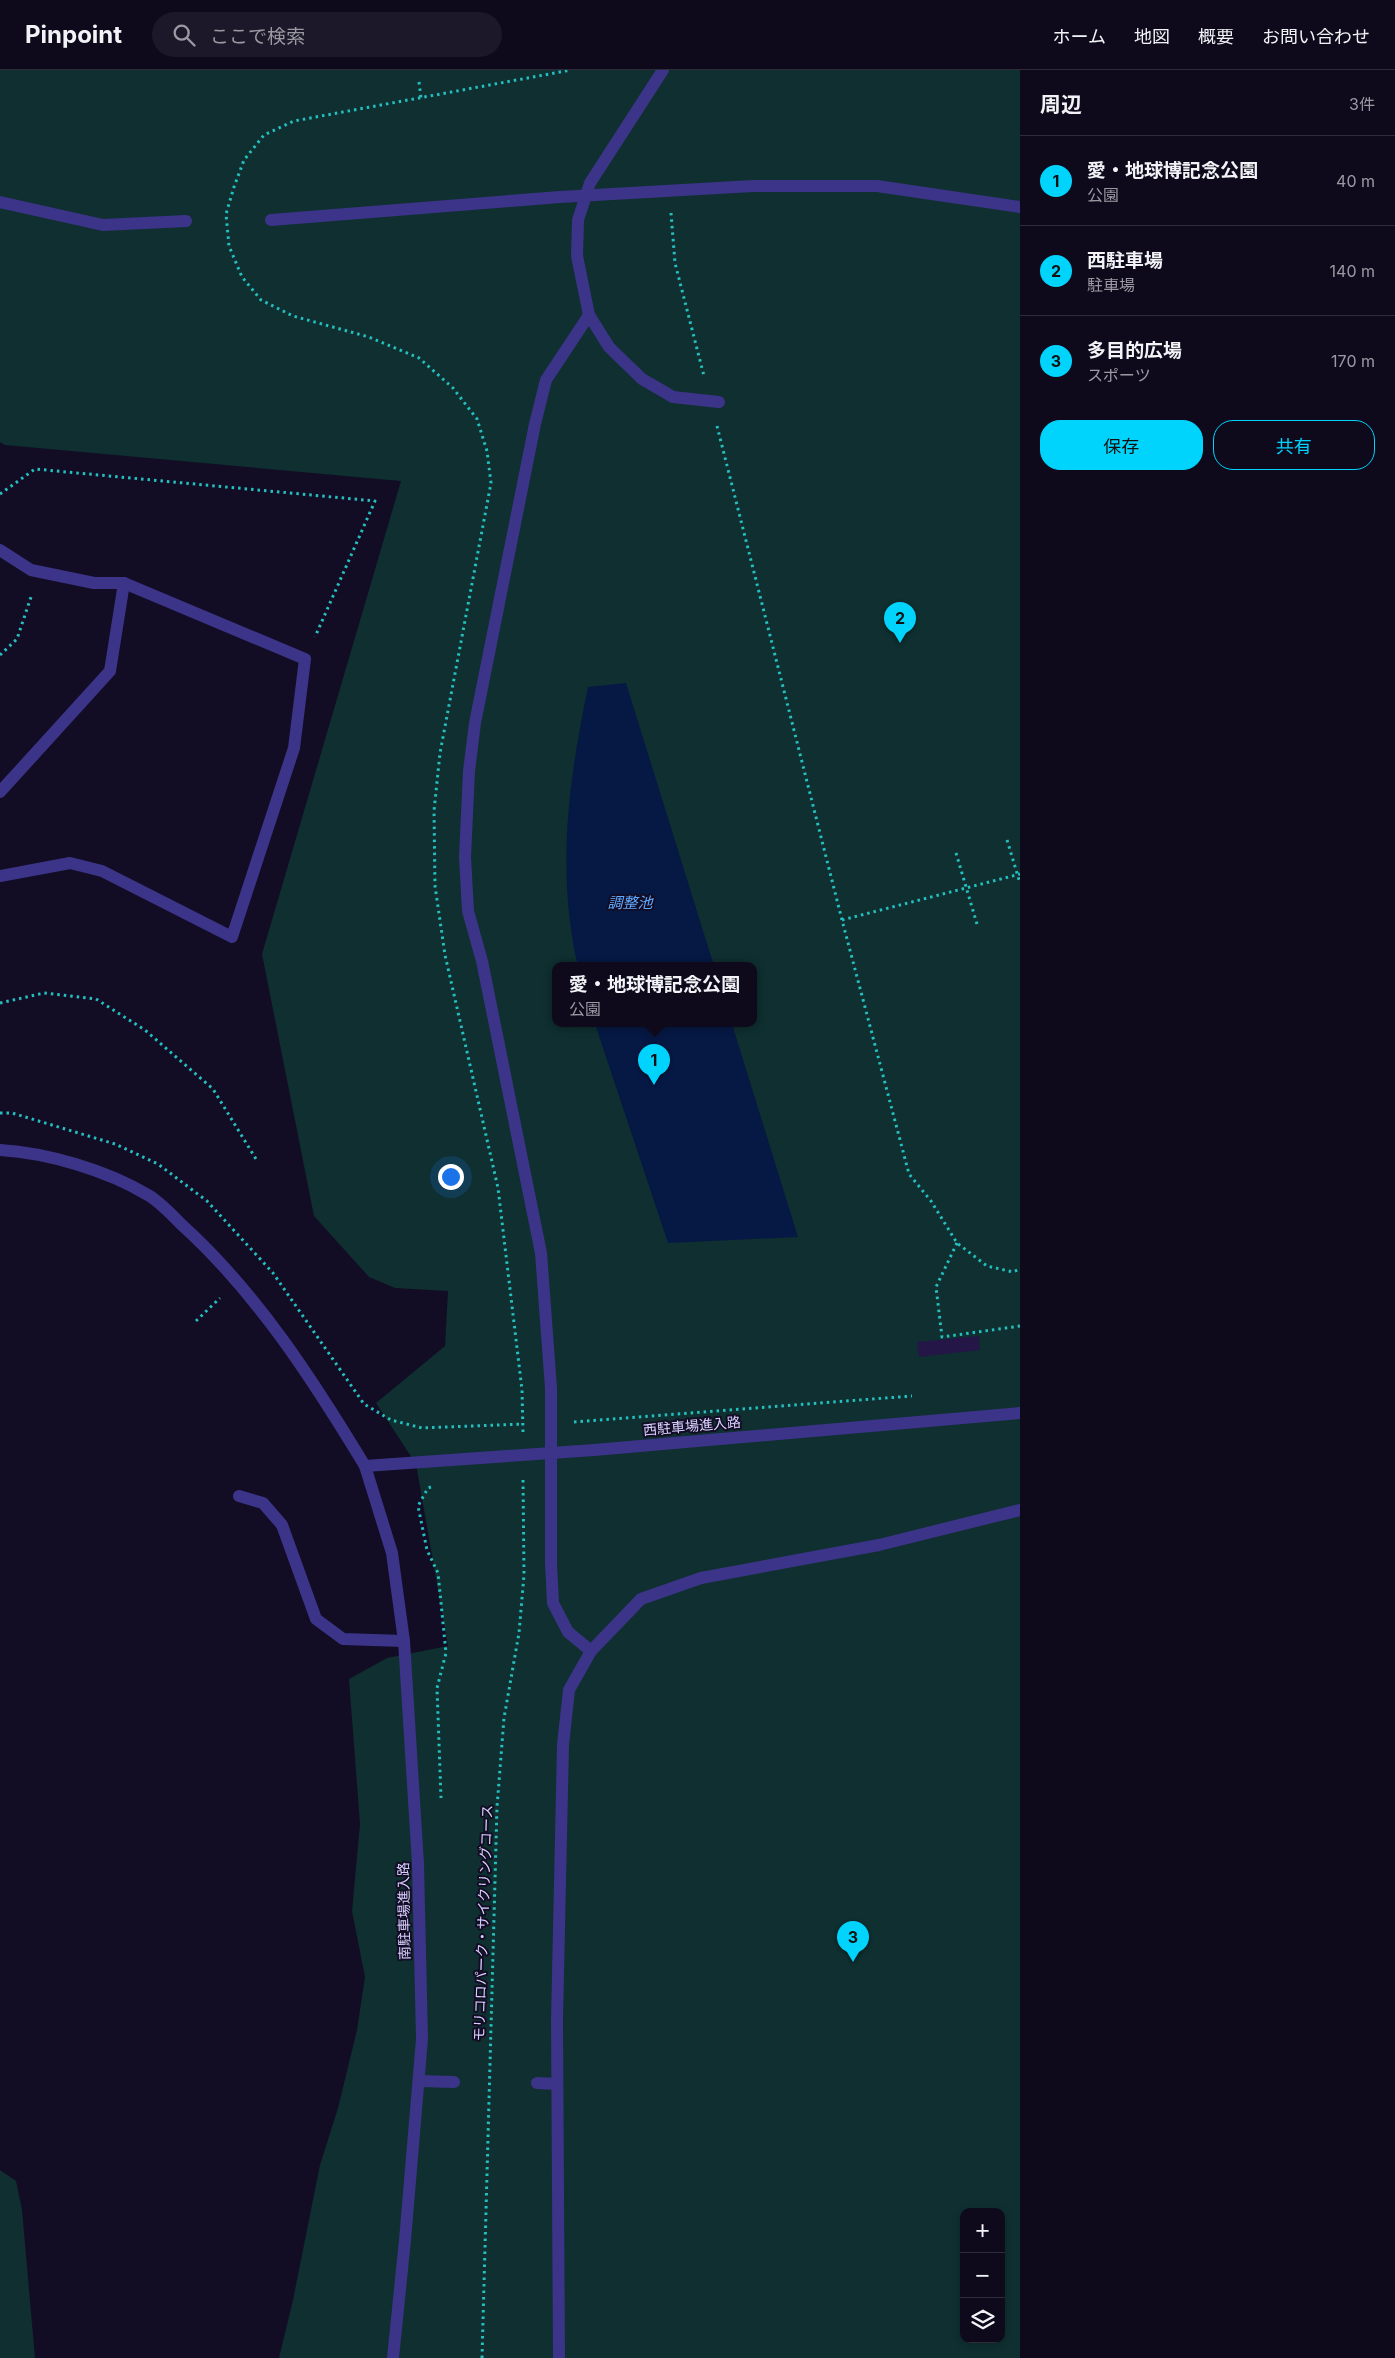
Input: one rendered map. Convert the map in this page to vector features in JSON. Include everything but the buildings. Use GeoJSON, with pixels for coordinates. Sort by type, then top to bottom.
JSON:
{"type":"FeatureCollection","features":[{"type":"Feature","properties":{"kind":"street"},"geometry":{"type":"LineString","coordinates":[[663,70],[590,183],[578,220],[577,256],[589,315],[609,347],[642,379],[673,397],[714,401]]}},
{"type":"Feature","properties":{"kind":"street"},"geometry":{"type":"LineString","coordinates":[[271,220],[560,197],[753,186],[877,186],[1020,206]]}},
{"type":"Feature","properties":{"kind":"street"},"geometry":{"type":"LineString","coordinates":[[0,202],[103,225],[186,221]]}},
{"type":"Feature","properties":{"kind":"street"},"geometry":{"type":"LineString","coordinates":[[589,315],[546,380],[534,424],[475,723],[469,771],[465,857],[468,910],[482,961],[541,1253],[551,1388],[552,1489],[550,1563],[553,1603],[568,1632],[591,1650]]}},
{"type":"Feature","properties":{"kind":"street"},"geometry":{"type":"LineString","coordinates":[[0,550],[31,570],[94,584],[124,583],[305,659],[294,748],[232,937],[102,871],[70,863],[0,876]]}},
{"type":"Feature","properties":{"kind":"street"},"geometry":{"type":"LineString","coordinates":[[0,792],[110,671],[124,583]]}},
{"type":"Feature","properties":{"kind":"street","name":"南駐車場進入路"},"geometry":{"type":"LineString","coordinates":[[0,1150],[24,1152],[89,1168],[149,1195],[198,1240],[236,1282],[311,1378],[365,1466],[392,1553],[404,1641],[418,1864],[422,2039],[406,2240],[392,2358]]}},
{"type":"Feature","properties":{"kind":"street","name":"西駐車場進入路"},"geometry":{"type":"LineString","coordinates":[[365,1466],[604,1449],[1020,1413]]}},
{"type":"Feature","properties":{"kind":"street"},"geometry":{"type":"LineString","coordinates":[[239,1496],[263,1503],[282,1525],[316,1619],[342,1639],[404,1641]]}},
{"type":"Feature","properties":{"kind":"street"},"geometry":{"type":"LineString","coordinates":[[559,2358],[557,2084],[563,1745],[570,1690],[591,1650],[642,1599],[701,1578],[879,1545],[1020,1510]]}},
{"type":"Feature","properties":{"kind":"street"},"geometry":{"type":"LineString","coordinates":[[419,2081],[454,2082]]}},
{"type":"Feature","properties":{"kind":"street"},"geometry":{"type":"LineString","coordinates":[[537,2083],[557,2084]]}},
{"type":"Feature","properties":{"kind":"path"},"geometry":{"type":"LineString","coordinates":[[418,82],[421,98]]}},
{"type":"Feature","properties":{"kind":"path"},"geometry":{"type":"LineString","coordinates":[[671,207],[675,263],[714,401],[842,920],[909,1174],[931,1201],[957,1243],[987,1266],[1013,1272],[1020,1269]]}},
{"type":"Feature","properties":{"kind":"path"},"geometry":{"type":"LineString","coordinates":[[0,494],[35,469],[375,501],[305,659]]}},
{"type":"Feature","properties":{"kind":"path"},"geometry":{"type":"LineString","coordinates":[[0,655],[17,639],[40,572]]}},
{"type":"Feature","properties":{"kind":"path"},"geometry":{"type":"LineString","coordinates":[[1006,840],[1019,874],[1020,883]]}},
{"type":"Feature","properties":{"kind":"path"},"geometry":{"type":"LineString","coordinates":[[956,853],[977,924]]}},
{"type":"Feature","properties":{"kind":"path"},"geometry":{"type":"LineString","coordinates":[[842,920],[1019,874]]}},
{"type":"Feature","properties":{"kind":"path"},"geometry":{"type":"LineString","coordinates":[[0,1003],[44,993],[96,999],[145,1030],[213,1089],[256,1159]]}},
{"type":"Feature","properties":{"kind":"path"},"geometry":{"type":"LineString","coordinates":[[0,1113],[12,1113],[115,1144],[158,1164],[207,1201],[273,1273],[364,1404],[391,1420],[422,1428],[526,1424]]}},
{"type":"Feature","properties":{"kind":"path"},"geometry":{"type":"LineString","coordinates":[[957,1243],[936,1287],[942,1337],[1020,1326]]}},
{"type":"Feature","properties":{"kind":"path"},"geometry":{"type":"LineString","coordinates":[[196,1321],[236,1282]]}},
{"type":"Feature","properties":{"kind":"path"},"geometry":{"type":"LineString","coordinates":[[564,1422],[921,1395]]}},
{"type":"Feature","properties":{"kind":"path","name":"モリコロパーク・サイクリングコース"},"geometry":{"type":"LineString","coordinates":[[482,2358],[497,1807],[504,1718],[519,1633],[524,1576],[524,1491]]}},
{"type":"Feature","properties":{"kind":"green space"},"geometry":{"type":"Polygon","coordinates":[[[0,70],[1020,70],[1020,2358],[279,2358],[293,2300],[320,2165],[338,2108],[357,2030],[365,1977],[352,1911],[360,1824],[349,1679],[387,1658],[448,1646],[416,1464],[376,1403],[445,1346],[448,1291],[395,1288],[369,1277],[314,1216],[262,954],[401,481],[5,445],[0,442],[0,70]]]}},
{"type":"Feature","properties":{"kind":"green space"},"geometry":{"type":"Polygon","coordinates":[[[0,2170],[16,2181],[22,2210],[35,2358],[0,2358],[0,2170]]]}},
{"type":"Feature","properties":{"kind":"water","name":"調整池"},"geometry":{"type":"Polygon","coordinates":[[[626,683],[713,962],[577,962],[567,891],[567,833],[577,745],[588,687],[626,683]]]}},
{"type":"Feature","properties":{"kind":"water"},"geometry":{"type":"Polygon","coordinates":[[[596,1027],[733,1027],[798,1237],[668,1243],[596,1027]]]}},
{"type":"Feature","properties":{"kind":"place","name":"西駐車場"},"geometry":{"type":"Point","coordinates":[900,643]}},
{"type":"Feature","properties":{"kind":"place","name":"愛・地球博記念公園"},"geometry":{"type":"Point","coordinates":[654,1085]}},
{"type":"Feature","properties":{"kind":"place","name":"多目的広場"},"geometry":{"type":"Point","coordinates":[853,1962]}}]}
